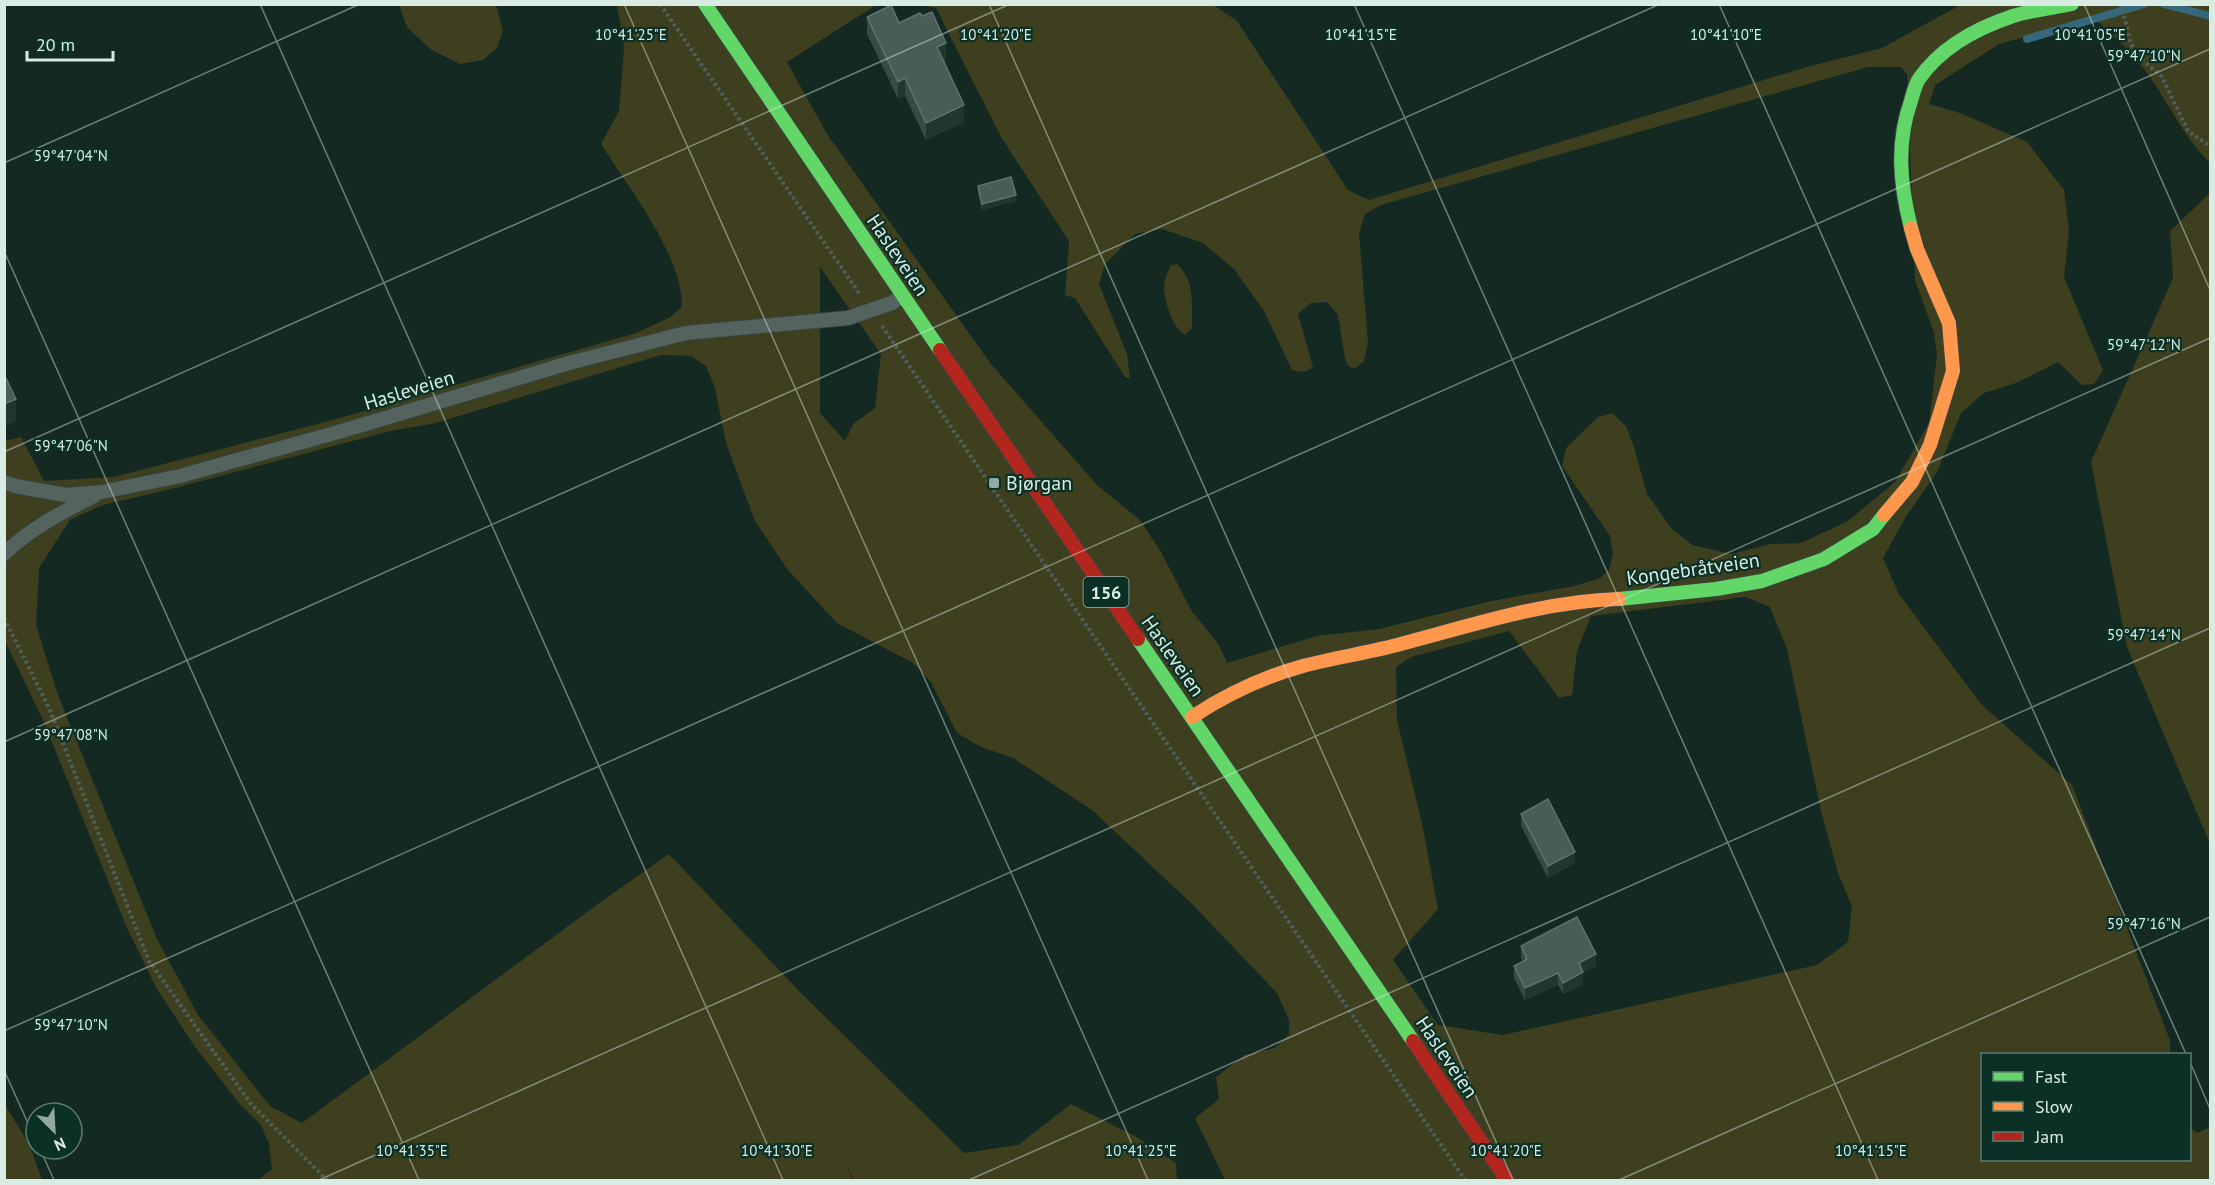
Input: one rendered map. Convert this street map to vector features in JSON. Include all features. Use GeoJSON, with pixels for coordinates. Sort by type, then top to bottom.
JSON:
{"type":"FeatureCollection","features":[{"type":"Feature","properties":{"kind":"main road","name":"Hasleveien"},"geometry":{"type":"LineString","coordinates":[[705,4],[1507,1180]]}},
{"type":"Feature","properties":{"kind":"main road","name":"Kongebråtveien"},"geometry":{"type":"LineString","coordinates":[[1192,717],[1224,696],[1257,681],[1303,666],[1375,651],[1524,612],[1587,600],[1636,598],[1762,582],[1824,559],[1873,529],[1912,482],[1930,445],[1953,371],[1949,323],[1917,249],[1903,196],[1901,145],[1905,118],[1918,81],[1939,56],[1968,35],[2014,16],[2072,4]]}},
{"type":"Feature","properties":{"kind":"lane","name":"Hasleveien"},"geometry":{"type":"LineString","coordinates":[[4,482],[66,495],[102,492],[180,476],[569,363],[686,333],[848,318],[892,303],[902,296]]}},
{"type":"Feature","properties":{"kind":"lane","name":"Hasleveien"},"geometry":{"type":"LineString","coordinates":[[4,554],[23,537],[60,513],[102,492]]}},
{"type":"Feature","properties":{"kind":"path"},"geometry":{"type":"LineString","coordinates":[[660,4],[1465,1180]]}},
{"type":"Feature","properties":{"kind":"path"},"geometry":{"type":"LineString","coordinates":[[2121,4],[2131,44],[2139,57],[2162,77],[2188,131],[2211,146]]}},
{"type":"Feature","properties":{"kind":"path"},"geometry":{"type":"LineString","coordinates":[[4,618],[49,708],[148,961],[251,1104],[327,1180]]}},
{"type":"Feature","properties":{"kind":"green space"},"geometry":{"type":"Polygon","coordinates":[[[399,5],[496,5],[503,31],[497,48],[483,60],[460,64],[430,49],[407,27],[399,5]]]}},
{"type":"Feature","properties":{"kind":"green space"},"geometry":{"type":"Polygon","coordinates":[[[617,5],[876,5],[787,62],[827,134],[991,364],[1097,485],[1140,520],[1161,552],[1191,610],[1219,645],[1227,663],[1317,636],[1379,629],[1491,601],[1575,586],[1600,578],[1609,570],[1613,554],[1610,536],[1562,466],[1566,448],[1598,417],[1612,413],[1626,426],[1647,494],[1672,529],[1692,545],[1732,554],[1770,544],[1801,543],[1848,521],[1895,482],[1929,423],[1937,355],[1934,333],[1915,280],[1907,74],[1901,67],[1868,67],[1381,205],[1365,214],[1359,233],[1368,343],[1364,361],[1356,368],[1349,367],[1345,359],[1338,315],[1327,302],[1311,303],[1298,314],[1313,367],[1303,372],[1292,370],[1264,311],[1234,269],[1203,243],[1162,229],[1135,234],[1105,264],[1099,284],[1127,354],[1130,379],[1125,377],[1075,298],[1065,295],[1069,241],[1001,137],[936,8],[917,5],[1214,5],[1237,21],[1348,190],[1369,200],[1810,66],[1882,48],[1960,5],[2210,5],[2210,163],[2186,135],[2141,65],[2094,18],[1999,44],[1935,85],[1929,104],[1960,113],[2027,142],[2064,190],[2069,231],[2064,277],[2103,370],[2094,384],[2082,385],[2058,362],[2016,383],[1984,393],[1961,413],[1937,472],[1907,515],[1883,558],[1899,594],[1981,704],[2072,785],[2170,1040],[2170,1053],[1981,1053],[1981,1161],[2191,1161],[2191,1128],[2197,1133],[2210,1127],[2210,1180],[1225,1180],[1195,1118],[1219,1099],[1216,1077],[1245,1055],[1275,1048],[1289,1034],[1289,1020],[1277,993],[1193,905],[1092,810],[1013,758],[981,747],[957,733],[931,682],[913,663],[837,623],[787,569],[755,521],[726,443],[715,388],[706,366],[691,356],[661,355],[432,424],[390,431],[103,505],[70,520],[39,568],[36,625],[58,695],[157,939],[198,1015],[270,1106],[302,1123],[669,854],[802,994],[964,1153],[1018,1145],[1071,1104],[1135,1136],[1176,1163],[1177,1180],[854,1180],[842,1158],[853,1180],[258,1180],[272,1169],[269,1144],[261,1125],[238,1102],[195,1047],[157,989],[127,928],[43,720],[5,641],[5,441],[21,437],[44,481],[114,477],[340,418],[636,333],[669,318],[682,307],[680,287],[674,266],[652,222],[601,144],[619,111],[624,48],[617,5]],[[820,267],[820,413],[845,441],[853,424],[875,408],[881,354],[820,267]],[[1746,597],[1591,616],[1577,651],[1572,695],[1559,698],[1509,631],[1411,657],[1396,667],[1397,720],[1423,828],[1438,909],[1393,960],[1438,1025],[1503,1035],[1817,965],[1848,942],[1852,906],[1838,873],[1821,811],[1787,649],[1770,607],[1746,597]]]}},
{"type":"Feature","properties":{"kind":"green space"},"geometry":{"type":"Polygon","coordinates":[[[2210,193],[2210,844],[2127,647],[2091,462],[2173,278],[2170,231],[2210,193]]]}},
{"type":"Feature","properties":{"kind":"green space"},"geometry":{"type":"Polygon","coordinates":[[[1177,264],[1187,278],[1191,293],[1192,328],[1185,335],[1173,321],[1165,294],[1164,285],[1167,274],[1171,265],[1177,264]]]}},
{"type":"Feature","properties":{"kind":"green space"},"geometry":{"type":"Polygon","coordinates":[[[4,1103],[24,1136],[24,1161],[35,1161],[42,1180],[5,1180],[4,1103]]]}},
{"type":"Feature","properties":{"kind":"building"},"geometry":{"type":"Polygon","coordinates":[[[891,5],[899,23],[920,13],[922,16],[932,12],[946,43],[937,47],[964,105],[926,123],[905,78],[898,82],[867,17],[891,5]]]}},
{"type":"Feature","properties":{"kind":"building"},"geometry":{"type":"Polygon","coordinates":[[[1011,177],[1016,195],[982,204],[978,186],[1011,177]]]}},
{"type":"Feature","properties":{"kind":"building"},"geometry":{"type":"Polygon","coordinates":[[[4,374],[16,399],[4,404],[4,374]]]}},
{"type":"Feature","properties":{"kind":"building"},"geometry":{"type":"Polygon","coordinates":[[[1548,799],[1575,852],[1548,866],[1521,814],[1548,799]]]}},
{"type":"Feature","properties":{"kind":"building"},"geometry":{"type":"Polygon","coordinates":[[[1577,917],[1596,954],[1579,963],[1583,972],[1563,983],[1558,973],[1525,988],[1514,966],[1527,959],[1521,946],[1577,917]]]}},
{"type":"Feature","properties":{"kind":"waterway"},"geometry":{"type":"LineString","coordinates":[[2027,39],[2144,4]]}},
{"type":"Feature","properties":{"kind":"waterway"},"geometry":{"type":"LineString","coordinates":[[2164,4],[2210,16]]}},
{"type":"Feature","properties":{"kind":"traffic: fast"},"geometry":{"type":"LineString","coordinates":[[705,4],[940,350]]}},
{"type":"Feature","properties":{"kind":"traffic: fast"},"geometry":{"type":"LineString","coordinates":[[1911,228],[1904,196],[1901,164],[1906,117],[1919,79],[1949,48],[1986,26],[2020,14],[2072,4]]}},
{"type":"Feature","properties":{"kind":"traffic: fast"},"geometry":{"type":"LineString","coordinates":[[1619,599],[1716,589],[1762,581],[1824,559],[1873,529],[1884,515]]}},
{"type":"Feature","properties":{"kind":"traffic: fast"},"geometry":{"type":"LineString","coordinates":[[1138,639],[1413,1041]]}},
{"type":"Feature","properties":{"kind":"traffic: slow"},"geometry":{"type":"LineString","coordinates":[[1884,515],[1912,482],[1930,445],[1953,371],[1949,323],[1917,249],[1911,228]]}},
{"type":"Feature","properties":{"kind":"traffic: slow"},"geometry":{"type":"LineString","coordinates":[[1192,717],[1246,687],[1303,666],[1385,648],[1535,609],[1619,599]]}},
{"type":"Feature","properties":{"kind":"traffic: jam"},"geometry":{"type":"LineString","coordinates":[[940,350],[1138,639]]}},
{"type":"Feature","properties":{"kind":"traffic: jam"},"geometry":{"type":"LineString","coordinates":[[1413,1041],[1507,1180]]}},
{"type":"Feature","properties":{"kind":"place","name":"Bjørgan"},"geometry":{"type":"Point","coordinates":[994,483]}}]}
